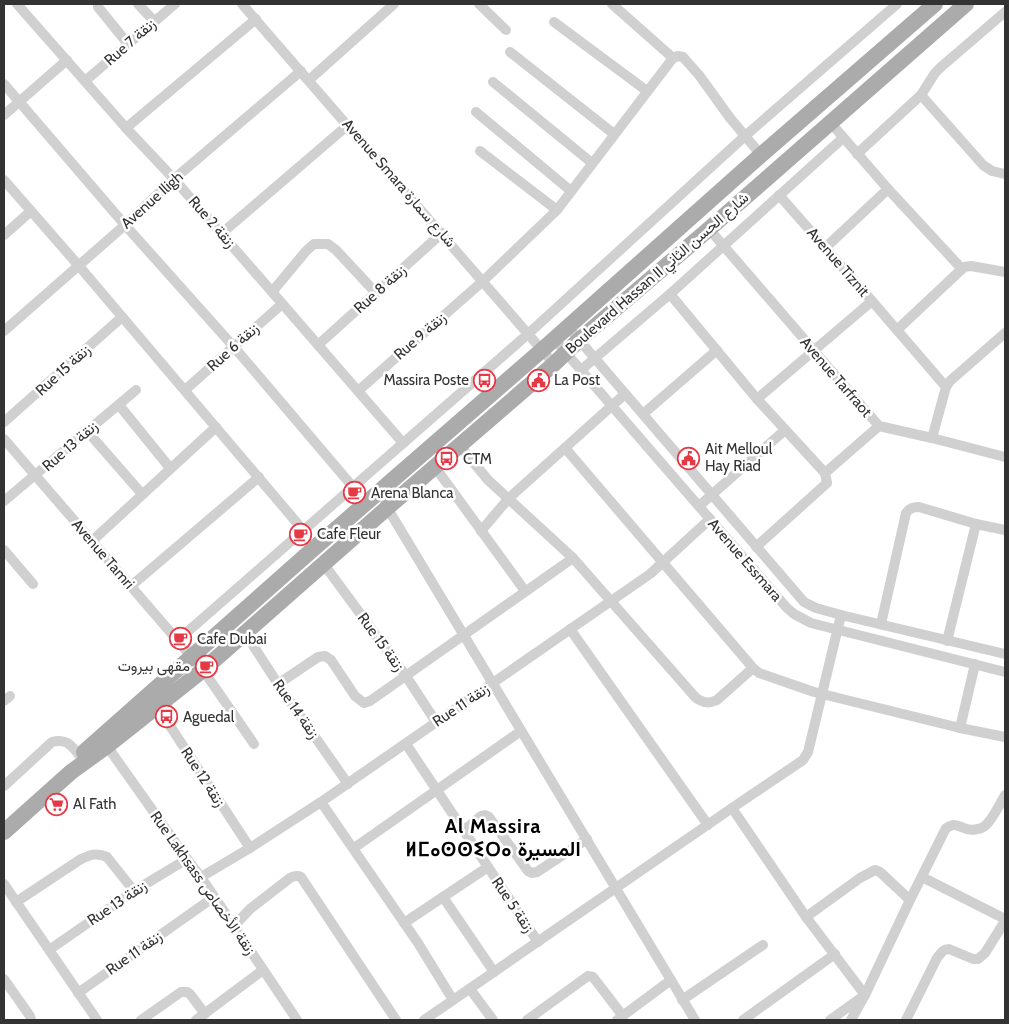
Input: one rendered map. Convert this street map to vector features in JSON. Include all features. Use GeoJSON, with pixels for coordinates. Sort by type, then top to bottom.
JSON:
{"type":"FeatureCollection","features":[{"type":"Feature","properties":{"kind":"main road","name":"Boulevard Hassan II شارع الحسن الثاني"},"geometry":{"type":"LineString","coordinates":[[4,822],[934,4]]}},
{"type":"Feature","properties":{"kind":"main road","name":"Boulevard Hassan II شارع الحسن الثاني"},"geometry":{"type":"LineString","coordinates":[[4,832],[71,772],[203,670],[245,634],[370,522],[460,446],[579,340],[966,4]]}},
{"type":"Feature","properties":{"kind":"main road"},"geometry":{"type":"LineString","coordinates":[[359,509],[370,522]]}},
{"type":"Feature","properties":{"kind":"street","name":"Rue 2 زنقة"},"geometry":{"type":"LineString","coordinates":[[17,4],[222,233],[403,443]]}},
{"type":"Feature","properties":{"kind":"street"},"geometry":{"type":"LineString","coordinates":[[98,4],[128,44]]}},
{"type":"Feature","properties":{"kind":"street"},"geometry":{"type":"LineString","coordinates":[[138,4],[154,21]]}},
{"type":"Feature","properties":{"kind":"street","name":"Rue 7 زنقة"},"geometry":{"type":"LineString","coordinates":[[85,81],[175,4]]}},
{"type":"Feature","properties":{"kind":"street","name":"Avenue Smara شارع سمارة"},"geometry":{"type":"LineString","coordinates":[[242,4],[554,364]]}},
{"type":"Feature","properties":{"kind":"street"},"geometry":{"type":"LineString","coordinates":[[309,80],[394,4]]}},
{"type":"Feature","properties":{"kind":"street"},"geometry":{"type":"LineString","coordinates":[[479,4],[506,30]]}},
{"type":"Feature","properties":{"kind":"street"},"geometry":{"type":"LineString","coordinates":[[612,4],[673,58],[683,57],[761,155]]}},
{"type":"Feature","properties":{"kind":"street"},"geometry":{"type":"LineString","coordinates":[[178,640],[528,334],[745,136],[897,4]]}},
{"type":"Feature","properties":{"kind":"street"},"geometry":{"type":"LineString","coordinates":[[857,154],[922,95],[935,73],[941,67],[1004,15]]}},
{"type":"Feature","properties":{"kind":"street"},"geometry":{"type":"LineString","coordinates":[[126,128],[256,19]]}},
{"type":"Feature","properties":{"kind":"street"},"geometry":{"type":"LineString","coordinates":[[554,22],[647,91]]}},
{"type":"Feature","properties":{"kind":"street"},"geometry":{"type":"LineString","coordinates":[[510,52],[614,134]]}},
{"type":"Feature","properties":{"kind":"street","name":"Rue 9 زنقة"},"geometry":{"type":"LineString","coordinates":[[358,391],[483,282],[557,210],[673,58]]}},
{"type":"Feature","properties":{"kind":"street"},"geometry":{"type":"LineString","coordinates":[[4,115],[67,60]]}},
{"type":"Feature","properties":{"kind":"street","name":"Avenue Iligh"},"geometry":{"type":"LineString","coordinates":[[4,331],[125,225],[174,179],[301,71]]}},
{"type":"Feature","properties":{"kind":"street"},"geometry":{"type":"LineString","coordinates":[[493,82],[592,163]]}},
{"type":"Feature","properties":{"kind":"street"},"geometry":{"type":"LineString","coordinates":[[4,84],[125,225],[234,347],[353,487]]}},
{"type":"Feature","properties":{"kind":"street"},"geometry":{"type":"LineString","coordinates":[[922,95],[983,165],[992,171],[1005,174]]}},
{"type":"Feature","properties":{"kind":"street"},"geometry":{"type":"LineString","coordinates":[[476,112],[572,190]]}},
{"type":"Feature","properties":{"kind":"street"},"geometry":{"type":"LineString","coordinates":[[830,122],[888,189],[962,269]]}},
{"type":"Feature","properties":{"kind":"street"},"geometry":{"type":"LineString","coordinates":[[222,233],[348,125]]}},
{"type":"Feature","properties":{"kind":"street"},"geometry":{"type":"LineString","coordinates":[[581,370],[670,294],[843,138]]}},
{"type":"Feature","properties":{"kind":"street"},"geometry":{"type":"LineString","coordinates":[[480,151],[557,210]]}},
{"type":"Feature","properties":{"kind":"street"},"geometry":{"type":"LineString","coordinates":[[4,180],[303,530]]}},
{"type":"Feature","properties":{"kind":"street"},"geometry":{"type":"LineString","coordinates":[[825,248],[888,189]]}},
{"type":"Feature","properties":{"kind":"street","name":"Avenue Tiznit"},"geometry":{"type":"LineString","coordinates":[[779,195],[946,387]]}},
{"type":"Feature","properties":{"kind":"street"},"geometry":{"type":"LineString","coordinates":[[4,235],[31,211]]}},
{"type":"Feature","properties":{"kind":"street","name":"Avenue Tarfraot"},"geometry":{"type":"LineString","coordinates":[[709,229],[879,426],[1005,457]]}},
{"type":"Feature","properties":{"kind":"street","name":"Rue 8 زنقة"},"geometry":{"type":"LineString","coordinates":[[318,345],[442,233]]}},
{"type":"Feature","properties":{"kind":"street"},"geometry":{"type":"LineString","coordinates":[[272,292],[314,244],[328,244],[336,250],[376,293]]}},
{"type":"Feature","properties":{"kind":"street"},"geometry":{"type":"LineString","coordinates":[[897,330],[964,267],[971,266],[1005,272]]}},
{"type":"Feature","properties":{"kind":"street"},"geometry":{"type":"LineString","coordinates":[[670,294],[757,399],[825,473],[827,483],[756,547]]}},
{"type":"Feature","properties":{"kind":"street"},"geometry":{"type":"LineString","coordinates":[[757,399],[872,301]]}},
{"type":"Feature","properties":{"kind":"street","name":"Rue 6 زنقة"},"geometry":{"type":"LineString","coordinates":[[185,390],[282,304]]}},
{"type":"Feature","properties":{"kind":"street","name":"Rue 15 زنقة"},"geometry":{"type":"LineString","coordinates":[[4,422],[122,317]]}},
{"type":"Feature","properties":{"kind":"street","name":"Avenue Essmara"},"geometry":{"type":"LineString","coordinates":[[568,327],[804,602],[816,608],[841,615],[1005,654]]}},
{"type":"Feature","properties":{"kind":"street"},"geometry":{"type":"LineString","coordinates":[[932,438],[946,387],[950,381],[1005,333]]}},
{"type":"Feature","properties":{"kind":"street","name":"Avenue Essmara"},"geometry":{"type":"LineString","coordinates":[[554,339],[794,614],[811,623],[1005,672]]}},
{"type":"Feature","properties":{"kind":"street"},"geometry":{"type":"LineString","coordinates":[[643,414],[717,350]]}},
{"type":"Feature","properties":{"kind":"street","name":"Rue 13 زنقة"},"geometry":{"type":"LineString","coordinates":[[4,501],[136,390]]}},
{"type":"Feature","properties":{"kind":"street"},"geometry":{"type":"LineString","coordinates":[[481,531],[509,498],[625,394]]}},
{"type":"Feature","properties":{"kind":"street"},"geometry":{"type":"LineString","coordinates":[[119,405],[170,468]]}},
{"type":"Feature","properties":{"kind":"street"},"geometry":{"type":"LineString","coordinates":[[825,473],[879,426]]}},
{"type":"Feature","properties":{"kind":"street"},"geometry":{"type":"LineString","coordinates":[[92,541],[216,427]]}},
{"type":"Feature","properties":{"kind":"street"},"geometry":{"type":"LineString","coordinates":[[699,506],[786,430]]}},
{"type":"Feature","properties":{"kind":"street"},"geometry":{"type":"LineString","coordinates":[[87,431],[142,494]]}},
{"type":"Feature","properties":{"kind":"street","name":"Avenue Tamri"},"geometry":{"type":"LineString","coordinates":[[4,439],[203,670]]}},
{"type":"Feature","properties":{"kind":"street"},"geometry":{"type":"LineString","coordinates":[[460,446],[488,480],[573,558],[696,698],[704,703],[711,703],[717,700],[754,668]]}},
{"type":"Feature","properties":{"kind":"street"},"geometry":{"type":"LineString","coordinates":[[564,448],[759,673],[822,694],[960,728],[1005,737]]}},
{"type":"Feature","properties":{"kind":"street"},"geometry":{"type":"LineString","coordinates":[[435,467],[525,591]]}},
{"type":"Feature","properties":{"kind":"street"},"geometry":{"type":"LineString","coordinates":[[131,586],[259,477]]}},
{"type":"Feature","properties":{"kind":"street"},"geometry":{"type":"LineString","coordinates":[[378,492],[695,1020]]}},
{"type":"Feature","properties":{"kind":"street"},"geometry":{"type":"LineString","coordinates":[[881,624],[906,513],[910,509],[919,507],[976,524],[1005,530]]}},
{"type":"Feature","properties":{"kind":"street","name":"Rue 11 زنقة"},"geometry":{"type":"LineString","coordinates":[[201,877],[250,848],[348,784],[650,574],[710,519]]}},
{"type":"Feature","properties":{"kind":"street"},"geometry":{"type":"LineString","coordinates":[[947,641],[976,524]]}},
{"type":"Feature","properties":{"kind":"street"},"geometry":{"type":"LineString","coordinates":[[4,550],[33,584]]}},
{"type":"Feature","properties":{"kind":"street"},"geometry":{"type":"LineString","coordinates":[[278,684],[318,657],[325,656],[331,660],[355,696],[364,703],[370,701],[573,558]]}},
{"type":"Feature","properties":{"kind":"street","name":"Rue 15 زنقة"},"geometry":{"type":"LineString","coordinates":[[323,564],[406,676],[436,722]]}},
{"type":"Feature","properties":{"kind":"street"},"geometry":{"type":"LineString","coordinates":[[424,1020],[803,760],[808,752],[841,615]]}},
{"type":"Feature","properties":{"kind":"street"},"geometry":{"type":"LineString","coordinates":[[570,629],[708,825]]}},
{"type":"Feature","properties":{"kind":"street","name":"Rue 14 زنقة"},"geometry":{"type":"LineString","coordinates":[[245,634],[348,784]]}},
{"type":"Feature","properties":{"kind":"street"},"geometry":{"type":"LineString","coordinates":[[960,728],[975,664]]}},
{"type":"Feature","properties":{"kind":"street"},"geometry":{"type":"LineString","coordinates":[[203,670],[254,744]]}},
{"type":"Feature","properties":{"kind":"street","name":"Rue 12 زنقة"},"geometry":{"type":"LineString","coordinates":[[156,706],[250,848]]}},
{"type":"Feature","properties":{"kind":"street"},"geometry":{"type":"LineString","coordinates":[[354,848],[521,732]]}},
{"type":"Feature","properties":{"kind":"street"},"geometry":{"type":"LineString","coordinates":[[4,786],[52,742],[62,741],[70,745],[80,756]]}},
{"type":"Feature","properties":{"kind":"street","name":"Rue 5 زنقة"},"geometry":{"type":"LineString","coordinates":[[406,744],[538,942]]}},
{"type":"Feature","properties":{"kind":"street","name":"Rue Lakhsass زنقة الأخصاص"},"geometry":{"type":"LineString","coordinates":[[107,746],[201,877],[297,1020]]}},
{"type":"Feature","properties":{"kind":"street"},"geometry":{"type":"LineString","coordinates":[[851,1020],[946,828],[952,825],[966,829],[978,829],[985,826],[1005,795]]}},
{"type":"Feature","properties":{"kind":"street"},"geometry":{"type":"LineString","coordinates":[[321,802],[354,848],[454,1000]]}},
{"type":"Feature","properties":{"kind":"street"},"geometry":{"type":"LineString","coordinates":[[732,808],[806,917],[865,995]]}},
{"type":"Feature","properties":{"kind":"street"},"geometry":{"type":"LineString","coordinates":[[463,831],[481,816],[489,817],[528,871],[532,873],[537,872],[587,839]]}},
{"type":"Feature","properties":{"kind":"street"},"geometry":{"type":"LineString","coordinates":[[16,902],[81,859],[96,854],[102,854],[107,857],[134,891]]}},
{"type":"Feature","properties":{"kind":"street","name":"Rue 13 زنقة"},"geometry":{"type":"LineString","coordinates":[[49,950],[134,891],[187,859]]}},
{"type":"Feature","properties":{"kind":"street"},"geometry":{"type":"LineString","coordinates":[[404,923],[488,867]]}},
{"type":"Feature","properties":{"kind":"street"},"geometry":{"type":"LineString","coordinates":[[806,917],[860,878],[875,870],[880,872],[910,900]]}},
{"type":"Feature","properties":{"kind":"street"},"geometry":{"type":"LineString","coordinates":[[234,926],[250,909],[290,878],[294,876],[301,877],[396,1020]]}},
{"type":"Feature","properties":{"kind":"street"},"geometry":{"type":"LineString","coordinates":[[906,1020],[941,952],[950,949],[973,960],[978,959],[984,953],[1005,920],[922,878]]}},
{"type":"Feature","properties":{"kind":"street"},"geometry":{"type":"LineString","coordinates":[[4,884],[97,1020]]}},
{"type":"Feature","properties":{"kind":"street","name":"Rue 11 زنقة"},"geometry":{"type":"LineString","coordinates":[[78,993],[214,897]]}},
{"type":"Feature","properties":{"kind":"street"},"geometry":{"type":"LineString","coordinates":[[443,897],[494,972]]}},
{"type":"Feature","properties":{"kind":"street"},"geometry":{"type":"LineString","coordinates":[[682,1000],[763,945]]}},
{"type":"Feature","properties":{"kind":"street"},"geometry":{"type":"LineString","coordinates":[[743,1020],[835,954]]}},
{"type":"Feature","properties":{"kind":"street"},"geometry":{"type":"LineString","coordinates":[[196,1020],[263,970]]}},
{"type":"Feature","properties":{"kind":"street"},"geometry":{"type":"LineString","coordinates":[[527,1020],[588,976],[593,977],[620,1018],[671,980]]}},
{"type":"Feature","properties":{"kind":"street"},"geometry":{"type":"LineString","coordinates":[[4,979],[31,1020]]}},
{"type":"Feature","properties":{"kind":"street"},"geometry":{"type":"LineString","coordinates":[[470,989],[493,1020]]}},
{"type":"Feature","properties":{"kind":"street"},"geometry":{"type":"LineString","coordinates":[[141,1020],[181,992],[190,994],[205,1014]]}},
{"type":"Feature","properties":{"kind":"street"},"geometry":{"type":"LineString","coordinates":[[830,1020],[865,995]]}},
{"type":"Feature","properties":{"kind":"place","name":"Massira Poste"},"geometry":{"type":"Point","coordinates":[485,380]}},
{"type":"Feature","properties":{"kind":"place","name":"La Post"},"geometry":{"type":"Point","coordinates":[538,380]}},
{"type":"Feature","properties":{"kind":"place","name":"Ait Melloul Hay Riad"},"geometry":{"type":"Point","coordinates":[689,458]}},
{"type":"Feature","properties":{"kind":"place","name":"CTM"},"geometry":{"type":"Point","coordinates":[447,459]}},
{"type":"Feature","properties":{"kind":"place","name":"Arena Blanca"},"geometry":{"type":"Point","coordinates":[355,493]}},
{"type":"Feature","properties":{"kind":"place","name":"Cafe Fleur"},"geometry":{"type":"Point","coordinates":[301,534]}},
{"type":"Feature","properties":{"kind":"place","name":"Cafe Dubai"},"geometry":{"type":"Point","coordinates":[181,639]}},
{"type":"Feature","properties":{"kind":"place","name":"مقهى بيروت"},"geometry":{"type":"Point","coordinates":[206,666]}},
{"type":"Feature","properties":{"kind":"place","name":"Aguedal"},"geometry":{"type":"Point","coordinates":[167,717]}},
{"type":"Feature","properties":{"kind":"place","name":"Al Fath"},"geometry":{"type":"Point","coordinates":[57,804]}},
{"type":"Feature","properties":{"kind":"district","name":"Al Massira ⵍⵎⴰⵙⵙⵉⵔⴰ المسيرة"},"geometry":{"type":"Point","coordinates":[493,838]}}]}
